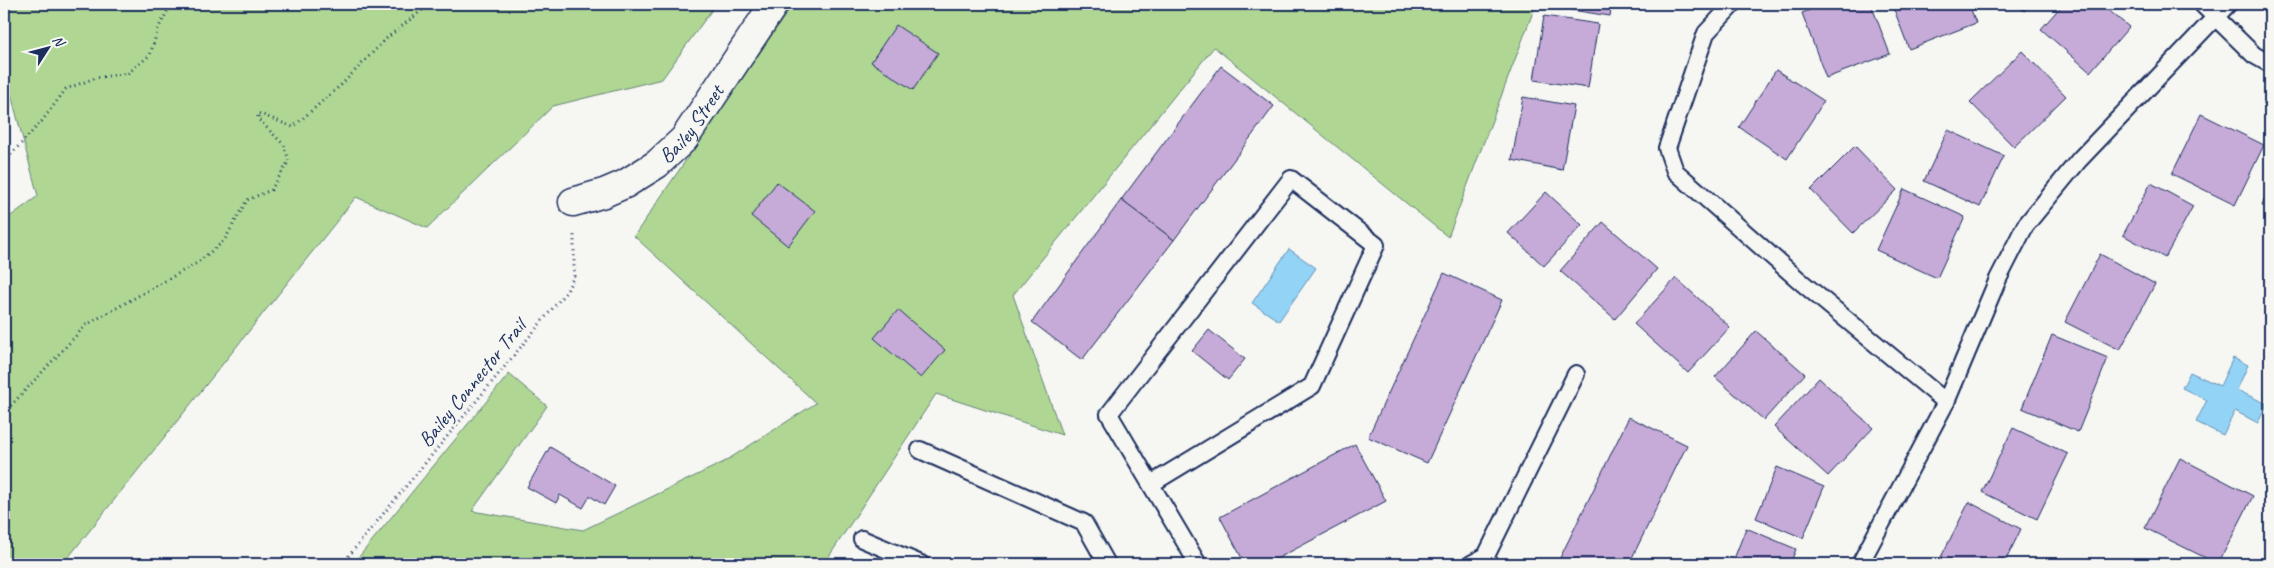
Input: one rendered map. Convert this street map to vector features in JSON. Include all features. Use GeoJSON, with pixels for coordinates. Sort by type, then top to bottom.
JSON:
{"type":"FeatureCollection","features":[{"type":"Feature","properties":{"kind":"street","name":"Bailey Street"},"geometry":{"type":"LineString","coordinates":[[573,202],[604,193],[625,184],[657,164],[684,139],[774,4]]}},
{"type":"Feature","properties":{"kind":"lane"},"geometry":{"type":"LineString","coordinates":[[1734,4],[1706,33],[1667,148],[1675,172],[1800,281],[1946,402]]}},
{"type":"Feature","properties":{"kind":"lane"},"geometry":{"type":"LineString","coordinates":[[2202,4],[2254,55],[2270,64]]}},
{"type":"Feature","properties":{"kind":"lane"},"geometry":{"type":"LineString","coordinates":[[1860,564],[1946,402],[1998,278],[2025,226],[2079,160],[2228,4]]}},
{"type":"Feature","properties":{"kind":"lane"},"geometry":{"type":"LineString","coordinates":[[1150,484],[1312,386],[1376,245],[1291,179],[1109,414],[1150,484],[1198,564]]}},
{"type":"Feature","properties":{"kind":"lane"},"geometry":{"type":"LineString","coordinates":[[1471,564],[1486,556],[1576,374]]}},
{"type":"Feature","properties":{"kind":"lane"},"geometry":{"type":"LineString","coordinates":[[920,450],[1084,523],[1107,564]]}},
{"type":"Feature","properties":{"kind":"lane"},"geometry":{"type":"LineString","coordinates":[[862,539],[922,564]]}},
{"type":"Feature","properties":{"kind":"path"},"geometry":{"type":"LineString","coordinates":[[4,162],[42,121],[66,89],[95,78],[128,73],[150,55],[158,29],[171,4]]}},
{"type":"Feature","properties":{"kind":"path"},"geometry":{"type":"LineString","coordinates":[[4,413],[86,325],[196,263],[224,241],[247,200],[271,190],[289,161],[284,145],[258,119],[258,113],[293,127],[340,85],[388,37],[430,4]]}},
{"type":"Feature","properties":{"kind":"path","name":"Bailey Connector Trail"},"geometry":{"type":"LineString","coordinates":[[342,564],[567,291],[574,276],[573,202]]}},
{"type":"Feature","properties":{"kind":"green space"},"geometry":{"type":"Polygon","coordinates":[[[4,4],[716,4],[662,79],[553,106],[427,228],[356,197],[63,564],[4,564],[4,221],[38,196],[4,68],[4,4]]]}},
{"type":"Feature","properties":{"kind":"green space"},"geometry":{"type":"Polygon","coordinates":[[[793,4],[1536,4],[1448,237],[1214,47],[1013,295],[1062,435],[936,394],[824,564],[353,564],[509,374],[547,406],[472,511],[583,530],[724,462],[816,403],[634,236],[793,4]]]}},
{"type":"Feature","properties":{"kind":"water"},"geometry":{"type":"Polygon","coordinates":[[[1289,249],[1316,268],[1279,321],[1252,303],[1289,249]]]}},
{"type":"Feature","properties":{"kind":"water"},"geometry":{"type":"Polygon","coordinates":[[[2233,358],[2248,365],[2237,390],[2267,404],[2258,423],[2235,411],[2223,435],[2196,422],[2207,400],[2182,388],[2190,372],[2220,386],[2233,358]]]}},
{"type":"Feature","properties":{"kind":"building"},"geometry":{"type":"Polygon","coordinates":[[[1553,4],[1612,4],[1610,16],[1552,7],[1553,4]]]}},
{"type":"Feature","properties":{"kind":"building"},"geometry":{"type":"Polygon","coordinates":[[[1826,4],[1871,4],[1890,54],[1826,78],[1802,13],[1826,4]]]}},
{"type":"Feature","properties":{"kind":"building"},"geometry":{"type":"Polygon","coordinates":[[[1892,4],[1969,4],[1976,23],[1909,49],[1892,4]]]}},
{"type":"Feature","properties":{"kind":"building"},"geometry":{"type":"Polygon","coordinates":[[[2017,4],[2031,4],[2024,11],[2017,4]]]}},
{"type":"Feature","properties":{"kind":"building"},"geometry":{"type":"Polygon","coordinates":[[[2063,4],[2101,4],[2129,27],[2090,72],[2041,29],[2063,4]]]}},
{"type":"Feature","properties":{"kind":"building"},"geometry":{"type":"Polygon","coordinates":[[[1544,16],[1598,24],[1588,88],[1534,80],[1544,16]]]}},
{"type":"Feature","properties":{"kind":"building"},"geometry":{"type":"Polygon","coordinates":[[[896,25],[938,53],[913,90],[871,62],[896,25]]]}},
{"type":"Feature","properties":{"kind":"building"},"geometry":{"type":"Polygon","coordinates":[[[2022,51],[2066,96],[2014,147],[1970,102],[2022,51]]]}},
{"type":"Feature","properties":{"kind":"building"},"geometry":{"type":"Polygon","coordinates":[[[1221,66],[1274,106],[1174,240],[1121,200],[1221,66]]]}},
{"type":"Feature","properties":{"kind":"building"},"geometry":{"type":"Polygon","coordinates":[[[1776,70],[1824,101],[1787,159],[1739,127],[1776,70]]]}},
{"type":"Feature","properties":{"kind":"building"},"geometry":{"type":"Polygon","coordinates":[[[1523,97],[1574,106],[1562,170],[1512,160],[1523,97]]]}},
{"type":"Feature","properties":{"kind":"building"},"geometry":{"type":"Polygon","coordinates":[[[2201,114],[2264,145],[2235,205],[2172,174],[2201,114]]]}},
{"type":"Feature","properties":{"kind":"building"},"geometry":{"type":"Polygon","coordinates":[[[1948,130],[2004,156],[1980,207],[1924,181],[1948,130]]]}},
{"type":"Feature","properties":{"kind":"building"},"geometry":{"type":"Polygon","coordinates":[[[1855,146],[1897,190],[1853,233],[1811,190],[1855,146]]]}},
{"type":"Feature","properties":{"kind":"building"},"geometry":{"type":"Polygon","coordinates":[[[777,182],[815,211],[788,246],[751,216],[777,182]]]}},
{"type":"Feature","properties":{"kind":"building"},"geometry":{"type":"Polygon","coordinates":[[[2151,183],[2193,206],[2165,258],[2123,235],[2151,183]]]}},
{"type":"Feature","properties":{"kind":"building"},"geometry":{"type":"Polygon","coordinates":[[[2270,183],[2270,208],[2262,205],[2270,183]]]}},
{"type":"Feature","properties":{"kind":"building"},"geometry":{"type":"Polygon","coordinates":[[[1904,189],[1965,217],[1937,278],[1876,250],[1904,189]]]}},
{"type":"Feature","properties":{"kind":"building"},"geometry":{"type":"Polygon","coordinates":[[[1546,192],[1582,225],[1544,266],[1508,233],[1546,192]]]}},
{"type":"Feature","properties":{"kind":"building"},"geometry":{"type":"Polygon","coordinates":[[[1121,200],[1174,240],[1082,360],[1032,322],[1121,200]]]}},
{"type":"Feature","properties":{"kind":"building"},"geometry":{"type":"Polygon","coordinates":[[[1603,222],[1657,269],[1615,319],[1560,271],[1603,222]]]}},
{"type":"Feature","properties":{"kind":"building"},"geometry":{"type":"Polygon","coordinates":[[[2100,254],[2155,284],[2120,350],[2065,322],[2100,254]]]}},
{"type":"Feature","properties":{"kind":"building"},"geometry":{"type":"Polygon","coordinates":[[[1444,273],[1502,300],[1427,463],[1368,437],[1444,273]]]}},
{"type":"Feature","properties":{"kind":"building"},"geometry":{"type":"Polygon","coordinates":[[[1676,278],[1730,327],[1688,373],[1634,324],[1676,278]]]}},
{"type":"Feature","properties":{"kind":"building"},"geometry":{"type":"Polygon","coordinates":[[[898,310],[945,350],[921,378],[874,338],[898,310]]]}},
{"type":"Feature","properties":{"kind":"building"},"geometry":{"type":"Polygon","coordinates":[[[1209,330],[1245,359],[1228,380],[1192,351],[1209,330]]]}},
{"type":"Feature","properties":{"kind":"building"},"geometry":{"type":"Polygon","coordinates":[[[1756,331],[1805,374],[1764,420],[1715,377],[1756,331]]]}},
{"type":"Feature","properties":{"kind":"building"},"geometry":{"type":"Polygon","coordinates":[[[2052,335],[2108,358],[2078,432],[2022,408],[2052,335]]]}},
{"type":"Feature","properties":{"kind":"building"},"geometry":{"type":"Polygon","coordinates":[[[1819,378],[1873,428],[1828,476],[1774,427],[1819,378]]]}},
{"type":"Feature","properties":{"kind":"building"},"geometry":{"type":"Polygon","coordinates":[[[1629,417],[1687,445],[1629,564],[1557,564],[1629,417]]]}},
{"type":"Feature","properties":{"kind":"building"},"geometry":{"type":"Polygon","coordinates":[[[2013,428],[2068,454],[2037,519],[1982,492],[2013,428]]]}},
{"type":"Feature","properties":{"kind":"building"},"geometry":{"type":"Polygon","coordinates":[[[1355,444],[1386,501],[1267,564],[1245,564],[1220,517],[1355,444]]]}},
{"type":"Feature","properties":{"kind":"building"},"geometry":{"type":"Polygon","coordinates":[[[550,447],[615,486],[604,505],[590,496],[583,508],[560,495],[556,503],[527,487],[550,447]]]}},
{"type":"Feature","properties":{"kind":"building"},"geometry":{"type":"Polygon","coordinates":[[[2180,458],[2253,496],[2218,564],[2145,528],[2180,458]]]}},
{"type":"Feature","properties":{"kind":"building"},"geometry":{"type":"Polygon","coordinates":[[[1777,467],[1824,487],[1803,538],[1756,518],[1777,467]]]}},
{"type":"Feature","properties":{"kind":"building"},"geometry":{"type":"Polygon","coordinates":[[[1969,502],[2021,529],[2004,564],[1949,564],[1940,559],[1969,502]]]}},
{"type":"Feature","properties":{"kind":"building"},"geometry":{"type":"Polygon","coordinates":[[[1746,528],[1796,549],[1790,564],[1732,564],[1746,528]]]}},
{"type":"Feature","properties":{"kind":"building"},"geometry":{"type":"Polygon","coordinates":[[[2146,559],[2157,564],[2143,564],[2146,559]]]}}]}
